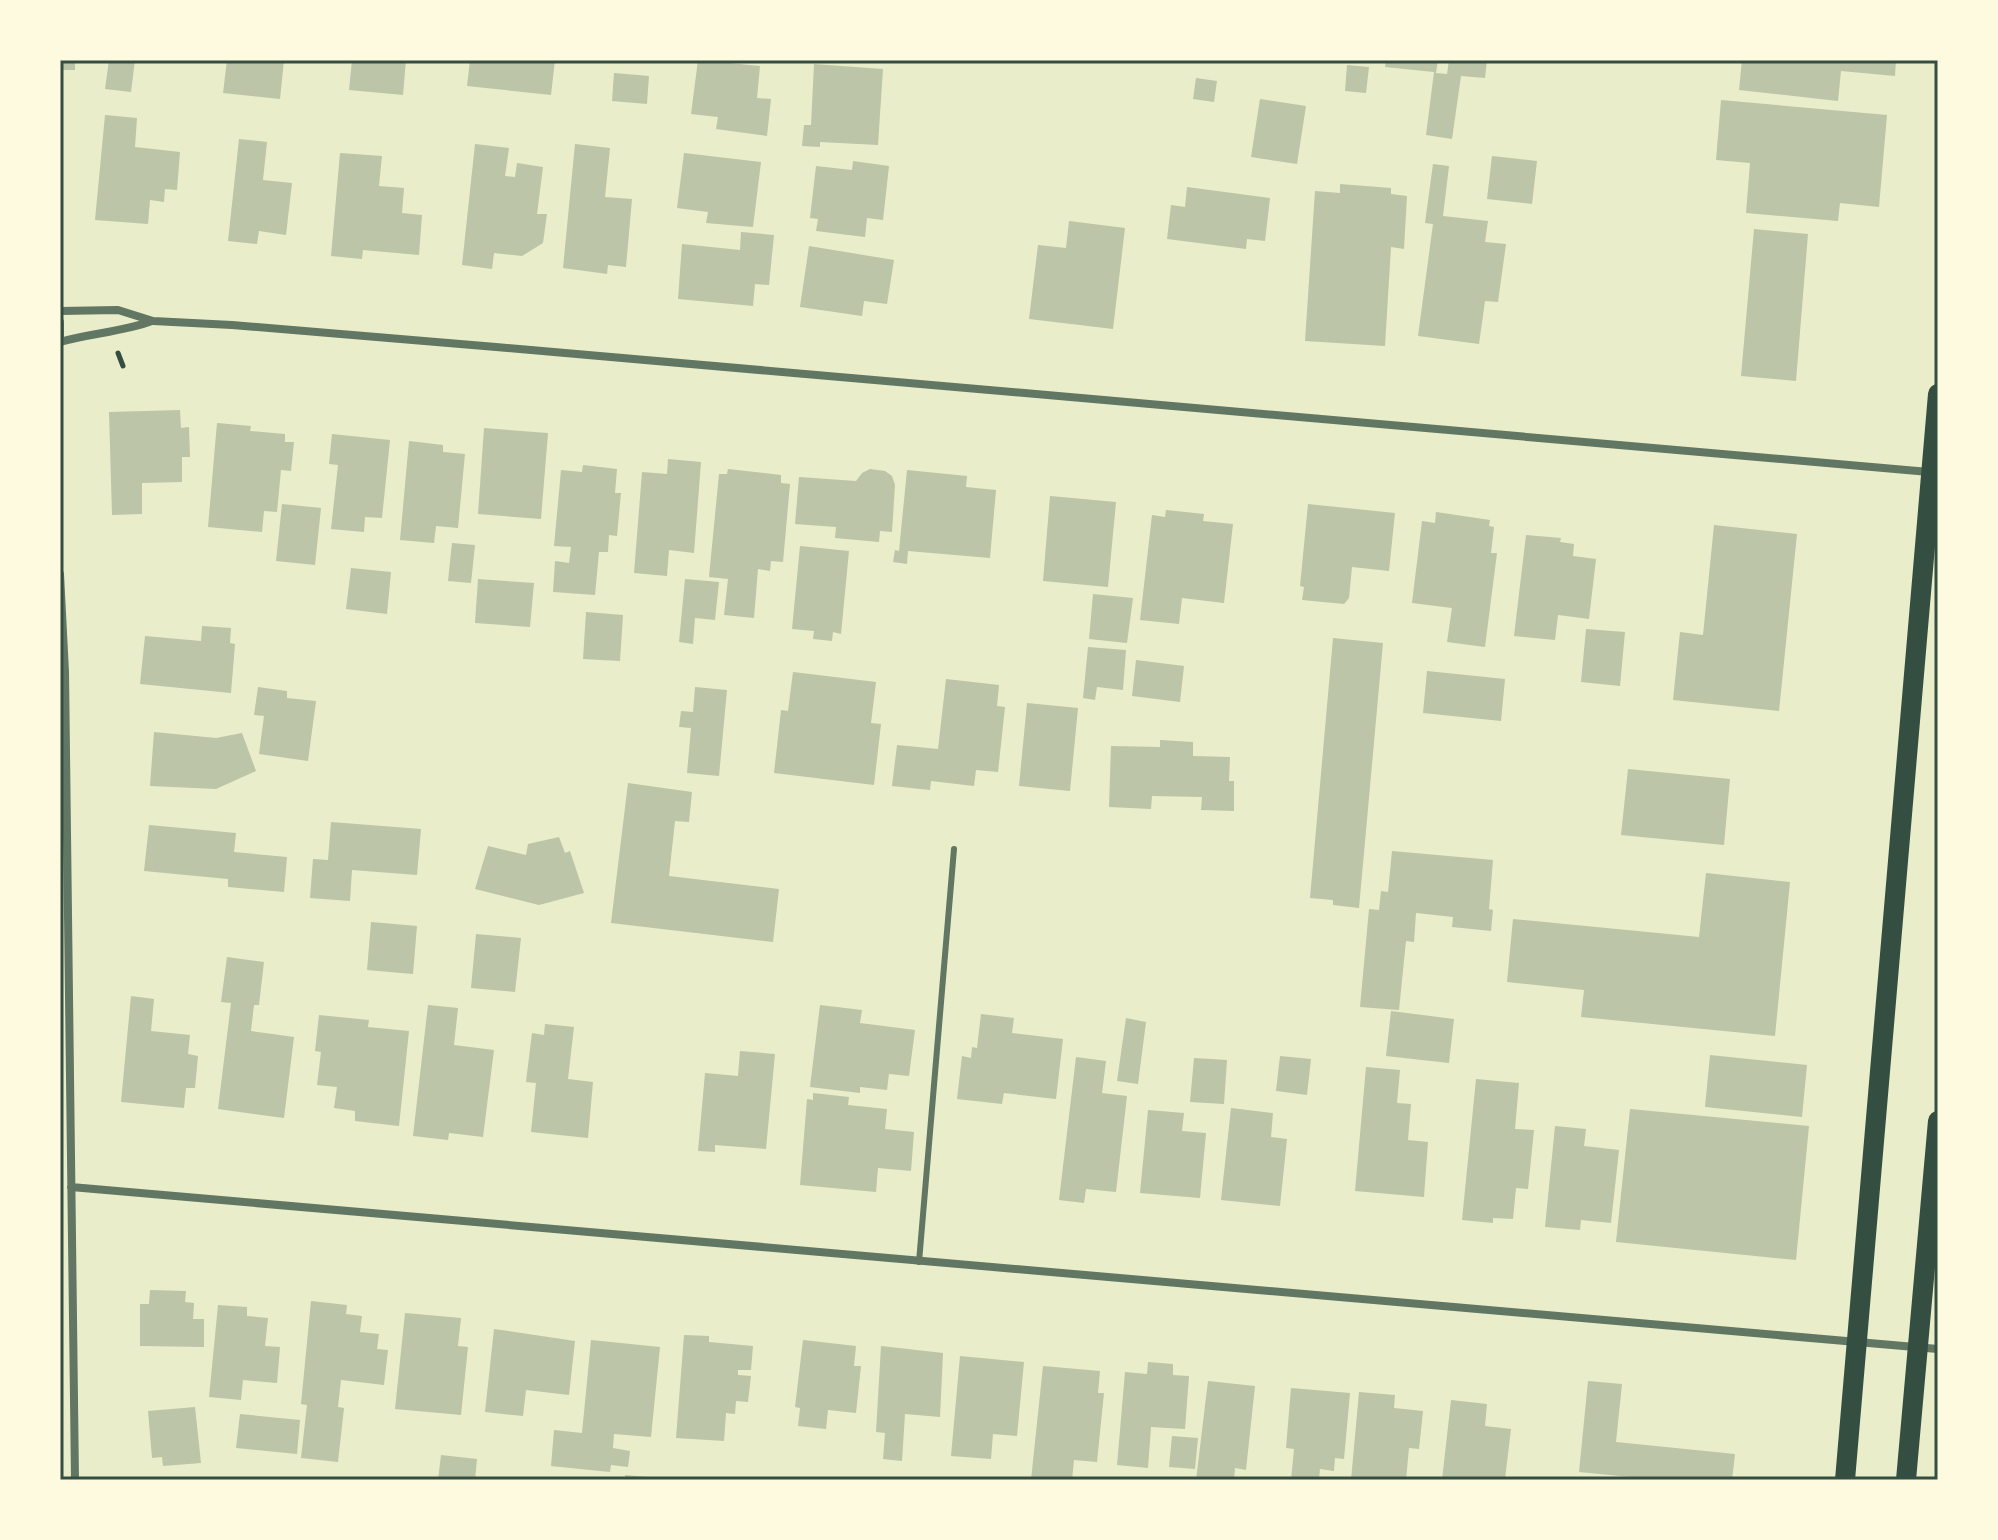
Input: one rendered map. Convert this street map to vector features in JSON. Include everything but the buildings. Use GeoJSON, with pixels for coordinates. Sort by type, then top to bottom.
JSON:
{"type":"FeatureCollection","features":[{"type":"Feature","properties":{"kind":"main road"},"geometry":{"type":"LineString","coordinates":[[1845,1480],[1935,473],[1938,394]]}},
{"type":"Feature","properties":{"kind":"main road"},"geometry":{"type":"LineString","coordinates":[[1906,1480],[1928,1348],[1938,1121]]}},
{"type":"Feature","properties":{"kind":"street"},"geometry":{"type":"LineString","coordinates":[[60,311],[123,310],[153,321],[450,343],[1935,473]]}},
{"type":"Feature","properties":{"kind":"street"},"geometry":{"type":"LineString","coordinates":[[60,322],[60,340],[129,329],[153,321]]}},
{"type":"Feature","properties":{"kind":"street"},"geometry":{"type":"LineString","coordinates":[[60,574],[65,702],[75,1480]]}},
{"type":"Feature","properties":{"kind":"street"},"geometry":{"type":"LineString","coordinates":[[71,1187],[1928,1348]]}},
{"type":"Feature","properties":{"kind":"lane"},"geometry":{"type":"LineString","coordinates":[[919,1262],[954,849]]}},
{"type":"Feature","properties":{"kind":"path"},"geometry":{"type":"LineString","coordinates":[[118,352],[123,366]]}}]}
